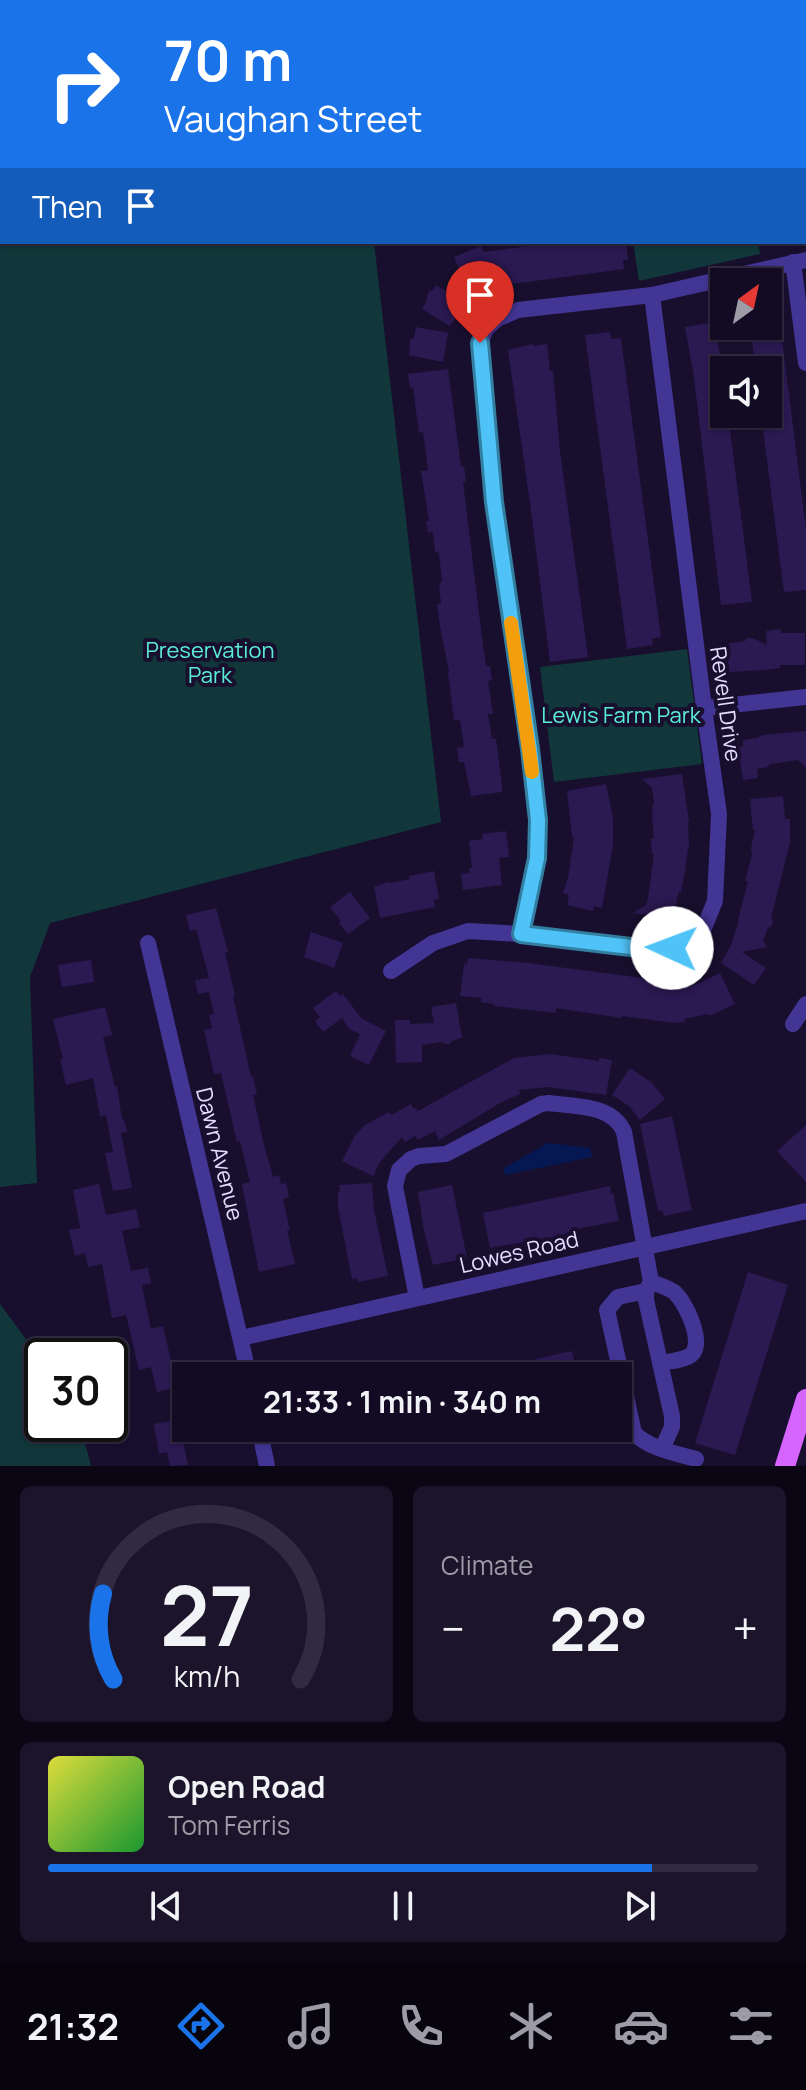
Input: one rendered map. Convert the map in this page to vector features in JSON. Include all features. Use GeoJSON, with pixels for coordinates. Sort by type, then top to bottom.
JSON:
{"type":"FeatureCollection","features":[{"type":"Feature","properties":{"kind":"main road"},"geometry":{"type":"LineString","coordinates":[[785,1466],[806,1399]]}},
{"type":"Feature","properties":{"kind":"street"},"geometry":{"type":"LineString","coordinates":[[521,934],[537,858],[538,820],[494,502],[480,343],[486,329],[497,319],[518,310],[652,295],[799,261],[806,363]]}},
{"type":"Feature","properties":{"kind":"street","name":"Revell Drive"},"geometry":{"type":"LineString","coordinates":[[391,971],[433,943],[468,931],[656,950],[672,948],[690,943],[704,928],[715,901],[719,814],[652,295]]}},
{"type":"Feature","properties":{"kind":"street"},"geometry":{"type":"LineString","coordinates":[[704,708],[806,697]]}},
{"type":"Feature","properties":{"kind":"street","name":"Dawn Avenue"},"geometry":{"type":"LineString","coordinates":[[148,943],[246,1362]]}},
{"type":"Feature","properties":{"kind":"street"},"geometry":{"type":"LineString","coordinates":[[793,1024],[806,1004]]}},
{"type":"Feature","properties":{"kind":"street"},"geometry":{"type":"LineString","coordinates":[[417,1298],[395,1186],[399,1170],[419,1156],[446,1154],[541,1104],[600,1110],[612,1116],[624,1132],[645,1246],[646,1300],[672,1416],[672,1427],[662,1449]]}},
{"type":"Feature","properties":{"kind":"street","name":"Lowes Road"},"geometry":{"type":"LineString","coordinates":[[241,1338],[806,1211]]}},
{"type":"Feature","properties":{"kind":"street"},"geometry":{"type":"LineString","coordinates":[[660,1363],[685,1358],[696,1347],[697,1338],[686,1306],[677,1294],[666,1287],[648,1286],[618,1297],[607,1310],[607,1318],[634,1433],[642,1441],[696,1459]]}},
{"type":"Feature","properties":{"kind":"street"},"geometry":{"type":"LineString","coordinates":[[262,1442],[267,1466]]}},
{"type":"Feature","properties":{"kind":"green space","name":"Preservation Park"},"geometry":{"type":"Polygon","coordinates":[[[0,244],[374,244],[441,822],[50,923],[30,977],[37,1183],[0,1187],[0,244]]]}},
{"type":"Feature","properties":{"kind":"green space"},"geometry":{"type":"Polygon","coordinates":[[[633,244],[758,244],[760,254],[639,281],[633,244]]]}},
{"type":"Feature","properties":{"kind":"green space","name":"Lewis Farm Park"},"geometry":{"type":"Polygon","coordinates":[[[687,649],[702,764],[554,782],[540,667],[687,649]]]}},
{"type":"Feature","properties":{"kind":"green space"},"geometry":{"type":"Polygon","coordinates":[[[0,1304],[25,1338],[24,1442],[85,1442],[91,1466],[0,1466],[0,1304]]]}},
{"type":"Feature","properties":{"kind":"shaded area"},"geometry":{"type":"Polygon","coordinates":[[[548,1143],[590,1148],[592,1157],[505,1175],[504,1168],[548,1143]]]}},
{"type":"Feature","properties":{"kind":"building"},"geometry":{"type":"Polygon","coordinates":[[[544,244],[626,244],[628,260],[623,260],[624,269],[505,285],[479,295],[474,286],[469,295],[454,257],[481,246],[484,252],[544,244]]]}},
{"type":"Feature","properties":{"kind":"building"},"geometry":{"type":"Polygon","coordinates":[[[436,285],[466,302],[450,326],[422,309],[429,291],[436,285]]]}},
{"type":"Feature","properties":{"kind":"building"},"geometry":{"type":"Polygon","coordinates":[[[710,323],[710,340],[717,340],[720,356],[710,356],[710,428],[730,428],[752,602],[721,605],[694,377],[685,327],[710,323]]]}},
{"type":"Feature","properties":{"kind":"building"},"geometry":{"type":"Polygon","coordinates":[[[416,327],[448,333],[443,362],[409,355],[410,340],[414,338],[416,327]]]}},
{"type":"Feature","properties":{"kind":"building"},"geometry":{"type":"Polygon","coordinates":[[[610,332],[611,339],[621,338],[661,637],[652,639],[653,645],[627,649],[585,335],[610,332]]]}},
{"type":"Feature","properties":{"kind":"building"},"geometry":{"type":"Polygon","coordinates":[[[752,340],[781,340],[806,529],[806,590],[784,592],[763,428],[782,428],[782,356],[754,356],[752,340]]]}},
{"type":"Feature","properties":{"kind":"building"},"geometry":{"type":"Polygon","coordinates":[[[547,344],[550,371],[553,371],[560,451],[588,657],[550,662],[508,350],[547,344]]]}},
{"type":"Feature","properties":{"kind":"building"},"geometry":{"type":"Polygon","coordinates":[[[448,369],[461,466],[464,466],[466,481],[463,482],[486,666],[490,666],[492,680],[488,681],[493,714],[488,714],[492,739],[496,739],[502,785],[502,792],[471,796],[464,762],[459,762],[457,748],[464,747],[460,720],[454,720],[437,604],[441,603],[439,585],[442,581],[439,554],[435,551],[433,532],[428,533],[426,521],[429,521],[421,471],[428,470],[423,432],[419,433],[413,387],[410,388],[408,374],[448,369]]]}},
{"type":"Feature","properties":{"kind":"building"},"geometry":{"type":"Polygon","coordinates":[[[781,629],[781,633],[805,633],[805,665],[729,672],[725,644],[752,638],[767,645],[766,631],[781,629]]]}},
{"type":"Feature","properties":{"kind":"building"},"geometry":{"type":"Polygon","coordinates":[[[806,731],[806,768],[798,760],[770,764],[757,769],[758,778],[743,780],[738,747],[743,747],[743,740],[806,731]]]}},
{"type":"Feature","properties":{"kind":"building"},"geometry":{"type":"Polygon","coordinates":[[[682,774],[689,822],[689,848],[675,918],[633,913],[646,905],[654,854],[651,839],[654,838],[652,788],[642,779],[682,774]]]}},
{"type":"Feature","properties":{"kind":"building"},"geometry":{"type":"Polygon","coordinates":[[[606,784],[613,818],[613,845],[602,908],[594,906],[593,911],[567,905],[569,895],[563,893],[574,837],[567,791],[606,784]]]}},
{"type":"Feature","properties":{"kind":"building"},"geometry":{"type":"Polygon","coordinates":[[[783,796],[785,819],[790,819],[790,842],[771,918],[772,926],[768,928],[763,941],[767,947],[742,952],[766,968],[754,985],[721,963],[739,921],[748,881],[745,881],[755,830],[750,799],[783,796]]]}},
{"type":"Feature","properties":{"kind":"building"},"geometry":{"type":"Polygon","coordinates":[[[506,831],[509,857],[499,858],[502,885],[463,890],[461,874],[470,873],[469,868],[472,868],[469,841],[483,839],[482,834],[506,831]]]}},
{"type":"Feature","properties":{"kind":"building"},"geometry":{"type":"Polygon","coordinates":[[[434,871],[439,899],[434,900],[435,907],[380,918],[374,887],[434,871]]]}},
{"type":"Feature","properties":{"kind":"building"},"geometry":{"type":"Polygon","coordinates":[[[350,892],[370,918],[348,934],[330,907],[350,892]]]}},
{"type":"Feature","properties":{"kind":"building"},"geometry":{"type":"Polygon","coordinates":[[[216,908],[257,1095],[253,1095],[264,1145],[273,1177],[279,1175],[281,1184],[286,1183],[289,1197],[283,1199],[295,1264],[259,1272],[242,1184],[250,1182],[221,1073],[214,1074],[204,1030],[212,1028],[209,1015],[214,1014],[209,992],[198,994],[195,980],[209,978],[196,929],[190,931],[186,915],[216,908]]]}},
{"type":"Feature","properties":{"kind":"building"},"geometry":{"type":"Polygon","coordinates":[[[311,932],[343,943],[334,968],[304,957],[311,932]]]}},
{"type":"Feature","properties":{"kind":"building"},"geometry":{"type":"Polygon","coordinates":[[[468,958],[673,982],[687,980],[688,988],[720,973],[735,1004],[709,1016],[675,1023],[556,1008],[556,1013],[494,1006],[481,1002],[482,998],[460,996],[464,964],[467,965],[468,958]]]}},
{"type":"Feature","properties":{"kind":"building"},"geometry":{"type":"Polygon","coordinates":[[[91,960],[94,982],[62,987],[58,965],[91,960]]]}},
{"type":"Feature","properties":{"kind":"building"},"geometry":{"type":"Polygon","coordinates":[[[336,991],[340,996],[343,994],[361,1018],[386,1031],[369,1065],[350,1056],[360,1034],[349,1029],[342,1018],[323,1032],[315,1021],[320,1017],[313,1008],[336,991]]]}},
{"type":"Feature","properties":{"kind":"building"},"geometry":{"type":"Polygon","coordinates":[[[456,1003],[462,1038],[450,1044],[422,1045],[422,1062],[396,1063],[395,1020],[410,1020],[410,1024],[434,1023],[431,1007],[456,1003]]]}},
{"type":"Feature","properties":{"kind":"building"},"geometry":{"type":"Polygon","coordinates":[[[105,1007],[112,1035],[103,1037],[127,1132],[121,1133],[132,1188],[113,1191],[105,1153],[113,1152],[106,1115],[100,1116],[93,1078],[66,1085],[53,1019],[105,1007]]]}},
{"type":"Feature","properties":{"kind":"building"},"geometry":{"type":"Polygon","coordinates":[[[550,1054],[612,1060],[606,1095],[548,1087],[519,1090],[520,1094],[439,1140],[435,1131],[418,1140],[415,1136],[405,1142],[402,1137],[380,1162],[373,1176],[342,1161],[355,1135],[365,1125],[389,1112],[391,1115],[411,1104],[418,1111],[514,1058],[550,1054]]]}},
{"type":"Feature","properties":{"kind":"building"},"geometry":{"type":"Polygon","coordinates":[[[630,1068],[651,1082],[665,1099],[640,1120],[629,1106],[612,1095],[630,1068]]]}},
{"type":"Feature","properties":{"kind":"building"},"geometry":{"type":"Polygon","coordinates":[[[672,1116],[692,1210],[664,1216],[662,1210],[658,1211],[640,1124],[672,1116]]]}},
{"type":"Feature","properties":{"kind":"building"},"geometry":{"type":"Polygon","coordinates":[[[806,1125],[806,1182],[777,1151],[806,1125]]]}},
{"type":"Feature","properties":{"kind":"building"},"geometry":{"type":"Polygon","coordinates":[[[372,1183],[374,1210],[388,1276],[358,1282],[357,1278],[352,1279],[338,1192],[339,1185],[372,1183]]]}},
{"type":"Feature","properties":{"kind":"building"},"geometry":{"type":"Polygon","coordinates":[[[99,1184],[106,1215],[136,1209],[140,1227],[122,1231],[131,1271],[148,1268],[151,1283],[142,1285],[151,1329],[163,1326],[172,1365],[172,1388],[157,1392],[151,1367],[139,1370],[126,1315],[112,1318],[102,1264],[88,1267],[85,1253],[75,1256],[69,1230],[80,1228],[73,1190],[99,1184]]]}},
{"type":"Feature","properties":{"kind":"building"},"geometry":{"type":"Polygon","coordinates":[[[452,1185],[467,1258],[433,1265],[418,1192],[452,1185]]]}},
{"type":"Feature","properties":{"kind":"building"},"geometry":{"type":"Polygon","coordinates":[[[610,1186],[619,1221],[490,1248],[483,1213],[610,1186]]]}},
{"type":"Feature","properties":{"kind":"building"},"geometry":{"type":"Polygon","coordinates":[[[748,1272],[788,1285],[735,1455],[695,1443],[748,1272]]]}},
{"type":"Feature","properties":{"kind":"building"},"geometry":{"type":"Polygon","coordinates":[[[572,1351],[574,1362],[537,1362],[536,1359],[572,1351]]]}},
{"type":"Feature","properties":{"kind":"building"},"geometry":{"type":"Polygon","coordinates":[[[172,1421],[172,1442],[183,1442],[188,1465],[170,1466],[167,1452],[159,1454],[154,1424],[172,1421]]]}},
{"type":"Feature","properties":{"kind":"slow traffic"},"geometry":{"type":"LineString","coordinates":[[511,623],[532,772]]}},
{"type":"Feature","properties":{"kind":"route"},"geometry":{"type":"LineString","coordinates":[[480,343],[494,502],[538,820],[537,858],[521,934],[656,950],[672,948]]}}]}
